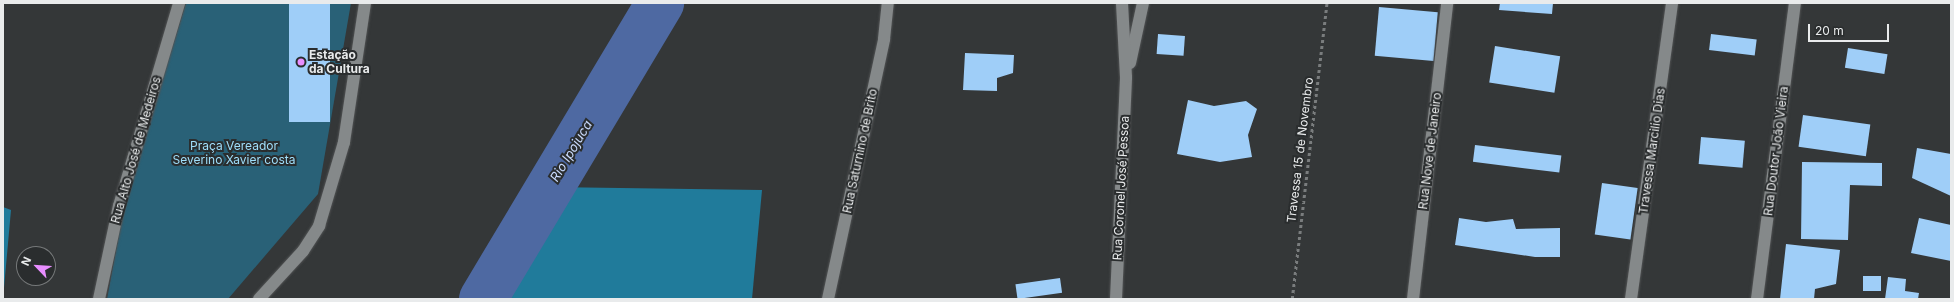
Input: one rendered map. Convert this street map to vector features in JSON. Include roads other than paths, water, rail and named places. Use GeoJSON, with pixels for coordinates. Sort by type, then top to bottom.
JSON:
{"type":"FeatureCollection","features":[{"type":"Feature","properties":{"kind":"street","name":"Rua Alto José de Medeiros"},"geometry":{"type":"LineString","coordinates":[[99,299],[119,206],[179,3]]}},
{"type":"Feature","properties":{"kind":"street"},"geometry":{"type":"LineString","coordinates":[[259,299],[303,251],[322,220],[344,142],[364,3]]}},
{"type":"Feature","properties":{"kind":"street","name":"Rua Saturnino de Brito"},"geometry":{"type":"LineString","coordinates":[[828,299],[884,39],[888,3]]}},
{"type":"Feature","properties":{"kind":"street"},"geometry":{"type":"LineString","coordinates":[[1122,3],[1126,78]]}},
{"type":"Feature","properties":{"kind":"street"},"geometry":{"type":"LineString","coordinates":[[1126,78],[1143,3]]}},
{"type":"Feature","properties":{"kind":"street","name":"Rua Nove de Janeiro"},"geometry":{"type":"LineString","coordinates":[[1413,299],[1447,3]]}},
{"type":"Feature","properties":{"kind":"street","name":"Travessa Marcilio Dias"},"geometry":{"type":"LineString","coordinates":[[1630,299],[1672,3]]}},
{"type":"Feature","properties":{"kind":"street","name":"Rua Doutor João Vieira"},"geometry":{"type":"LineString","coordinates":[[1757,299],[1795,3]]}},
{"type":"Feature","properties":{"kind":"street","name":"Rua Coronel José Pessoa"},"geometry":{"type":"LineString","coordinates":[[1116,299],[1126,78]]}},
{"type":"Feature","properties":{"kind":"waterway","name":"Rio Ipojuca"},"geometry":{"type":"LineString","coordinates":[[483,299],[660,3]]}},
{"type":"Feature","properties":{"kind":"place","name":"Estação da Cultura"},"geometry":{"type":"Point","coordinates":[301,62]}},
{"type":"Feature","properties":{"kind":"park label","name":"Praça Vereador Severino Xavier costa"},"geometry":{"type":"Point","coordinates":[234,153]}}]}
